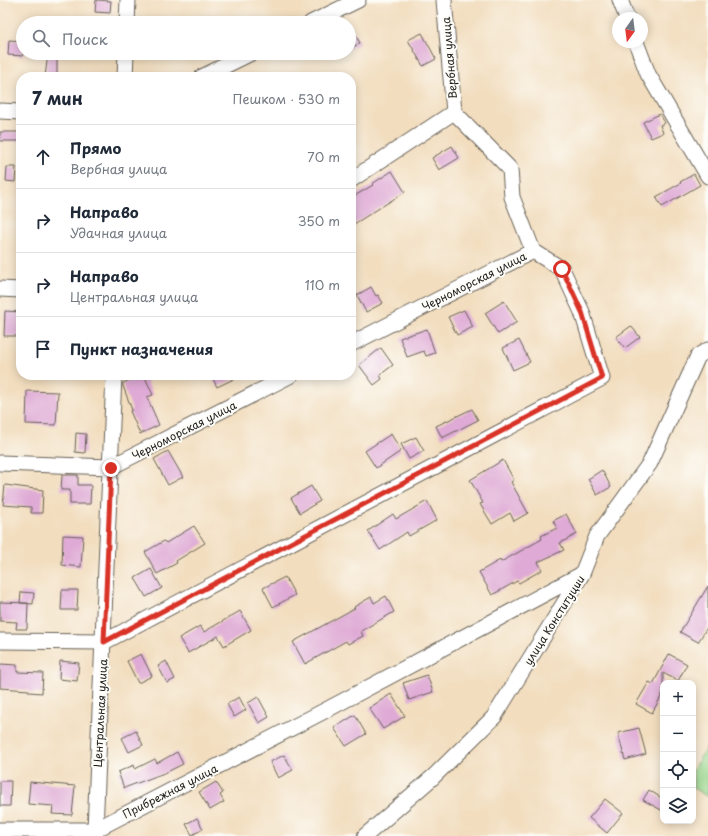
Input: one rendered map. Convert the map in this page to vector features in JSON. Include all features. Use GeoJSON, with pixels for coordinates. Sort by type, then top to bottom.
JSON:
{"type":"FeatureCollection","features":[{"type":"Feature","properties":{"kind":"street"},"geometry":{"type":"LineString","coordinates":[[127,16],[128,0]]}},
{"type":"Feature","properties":{"kind":"street"},"geometry":{"type":"LineString","coordinates":[[325,16],[358,0]]}},
{"type":"Feature","properties":{"kind":"street","name":"Вербная улица"},"geometry":{"type":"LineString","coordinates":[[444,0],[454,112],[510,169],[512,197],[533,251]]}},
{"type":"Feature","properties":{"kind":"street"},"geometry":{"type":"LineString","coordinates":[[620,0],[625,12]]}},
{"type":"Feature","properties":{"kind":"street"},"geometry":{"type":"LineString","coordinates":[[638,48],[648,74],[708,176]]}},
{"type":"Feature","properties":{"kind":"street"},"geometry":{"type":"LineString","coordinates":[[125,72],[126,60]]}},
{"type":"Feature","properties":{"kind":"street"},"geometry":{"type":"LineString","coordinates":[[212,72],[236,60]]}},
{"type":"Feature","properties":{"kind":"street"},"geometry":{"type":"LineString","coordinates":[[0,112],[16,112]]}},
{"type":"Feature","properties":{"kind":"street"},"geometry":{"type":"LineString","coordinates":[[356,177],[454,112]]}},
{"type":"Feature","properties":{"kind":"street"},"geometry":{"type":"LineString","coordinates":[[0,641],[104,642],[602,378],[582,312],[562,269],[533,251]]}},
{"type":"Feature","properties":{"kind":"street","name":"Черноморская улица"},"geometry":{"type":"LineString","coordinates":[[356,341],[533,251]]}},
{"type":"Feature","properties":{"kind":"street"},"geometry":{"type":"LineString","coordinates":[[0,290],[16,290]]}},
{"type":"Feature","properties":{"kind":"street","name":"улица Конституции"},"geometry":{"type":"LineString","coordinates":[[365,836],[433,777],[494,717],[582,574],[597,536],[650,463],[698,356],[708,350]]}},
{"type":"Feature","properties":{"kind":"street","name":"Центральная улица"},"geometry":{"type":"LineString","coordinates":[[95,833],[114,380]]}},
{"type":"Feature","properties":{"kind":"street","name":"Черноморская улица"},"geometry":{"type":"LineString","coordinates":[[0,463],[111,468],[281,380]]}},
{"type":"Feature","properties":{"kind":"street","name":"Прибрежная улица"},"geometry":{"type":"LineString","coordinates":[[0,830],[95,833],[582,574]]}},
{"type":"Feature","properties":{"kind":"green space"},"geometry":{"type":"Polygon","coordinates":[[[708,745],[708,797],[696,790],[696,764],[708,745]]]}},
{"type":"Feature","properties":{"kind":"building"},"geometry":{"type":"Polygon","coordinates":[[[96,0],[111,1],[110,13],[95,12],[96,0]]]}},
{"type":"Feature","properties":{"kind":"building"},"geometry":{"type":"Polygon","coordinates":[[[422,33],[436,59],[423,66],[408,40],[422,33]]]}},
{"type":"Feature","properties":{"kind":"building"},"geometry":{"type":"Polygon","coordinates":[[[356,36],[360,43],[356,45],[356,36]]]}},
{"type":"Feature","properties":{"kind":"building"},"geometry":{"type":"Polygon","coordinates":[[[9,40],[16,40],[16,56],[8,55],[9,40]]]}},
{"type":"Feature","properties":{"kind":"building"},"geometry":{"type":"Polygon","coordinates":[[[47,60],[57,60],[57,72],[46,72],[47,60]]]}},
{"type":"Feature","properties":{"kind":"building"},"geometry":{"type":"Polygon","coordinates":[[[660,114],[665,123],[660,125],[663,133],[651,138],[643,122],[660,114]]]}},
{"type":"Feature","properties":{"kind":"building"},"geometry":{"type":"Polygon","coordinates":[[[0,132],[16,132],[16,141],[0,141],[0,132]]]}},
{"type":"Feature","properties":{"kind":"building"},"geometry":{"type":"Polygon","coordinates":[[[452,146],[459,158],[439,170],[432,158],[452,146]]]}},
{"type":"Feature","properties":{"kind":"building"},"geometry":{"type":"Polygon","coordinates":[[[7,167],[16,167],[15,182],[6,181],[7,167]]]}},
{"type":"Feature","properties":{"kind":"building"},"geometry":{"type":"Polygon","coordinates":[[[392,171],[405,192],[356,223],[356,195],[373,185],[372,184],[392,171]]]}},
{"type":"Feature","properties":{"kind":"building"},"geometry":{"type":"Polygon","coordinates":[[[694,174],[700,185],[662,207],[656,197],[694,174]]]}},
{"type":"Feature","properties":{"kind":"building"},"geometry":{"type":"Polygon","coordinates":[[[371,287],[376,296],[378,295],[383,303],[366,312],[357,295],[371,287]]]}},
{"type":"Feature","properties":{"kind":"building"},"geometry":{"type":"Polygon","coordinates":[[[504,301],[517,322],[498,334],[485,313],[504,301]]]}},
{"type":"Feature","properties":{"kind":"building"},"geometry":{"type":"Polygon","coordinates":[[[464,310],[473,327],[457,335],[448,317],[464,310]]]}},
{"type":"Feature","properties":{"kind":"building"},"geometry":{"type":"Polygon","coordinates":[[[5,311],[16,312],[16,336],[4,336],[5,311]]]}},
{"type":"Feature","properties":{"kind":"building"},"geometry":{"type":"Polygon","coordinates":[[[631,326],[640,337],[625,348],[616,337],[631,326]]]}},
{"type":"Feature","properties":{"kind":"building"},"geometry":{"type":"Polygon","coordinates":[[[427,329],[435,353],[426,356],[424,351],[407,357],[400,338],[427,329]]]}},
{"type":"Feature","properties":{"kind":"building"},"geometry":{"type":"Polygon","coordinates":[[[519,340],[530,362],[513,370],[503,348],[519,340]]]}},
{"type":"Feature","properties":{"kind":"building"},"geometry":{"type":"Polygon","coordinates":[[[381,348],[393,365],[380,375],[382,379],[374,385],[359,365],[381,348]]]}},
{"type":"Feature","properties":{"kind":"building"},"geometry":{"type":"Polygon","coordinates":[[[130,380],[146,380],[153,395],[147,397],[159,425],[140,434],[130,411],[132,410],[123,383],[130,380]]]}},
{"type":"Feature","properties":{"kind":"building"},"geometry":{"type":"Polygon","coordinates":[[[214,380],[232,380],[217,387],[214,380]]]}},
{"type":"Feature","properties":{"kind":"building"},"geometry":{"type":"Polygon","coordinates":[[[27,391],[58,392],[56,425],[26,424],[27,391]]]}},
{"type":"Feature","properties":{"kind":"building"},"geometry":{"type":"Polygon","coordinates":[[[472,409],[478,420],[442,438],[436,426],[472,409]]]}},
{"type":"Feature","properties":{"kind":"building"},"geometry":{"type":"Polygon","coordinates":[[[76,433],[86,434],[85,453],[75,452],[76,433]]]}},
{"type":"Feature","properties":{"kind":"building"},"geometry":{"type":"Polygon","coordinates":[[[391,434],[401,451],[376,468],[365,451],[391,434]]]}},
{"type":"Feature","properties":{"kind":"building"},"geometry":{"type":"Polygon","coordinates":[[[416,437],[424,451],[409,459],[401,444],[416,437]]]}},
{"type":"Feature","properties":{"kind":"building"},"geometry":{"type":"Polygon","coordinates":[[[168,451],[183,477],[168,485],[154,459],[168,451]]]}},
{"type":"Feature","properties":{"kind":"building"},"geometry":{"type":"Polygon","coordinates":[[[503,460],[514,480],[511,482],[528,513],[514,521],[510,513],[492,524],[480,504],[483,503],[470,480],[503,460]]]}},
{"type":"Feature","properties":{"kind":"building"},"geometry":{"type":"Polygon","coordinates":[[[602,470],[611,487],[597,495],[588,479],[602,470]]]}},
{"type":"Feature","properties":{"kind":"building"},"geometry":{"type":"Polygon","coordinates":[[[62,475],[78,475],[78,485],[91,485],[90,504],[70,504],[70,490],[61,490],[62,475]]]}},
{"type":"Feature","properties":{"kind":"building"},"geometry":{"type":"Polygon","coordinates":[[[5,485],[43,490],[42,513],[31,513],[31,507],[3,505],[5,485]]]}},
{"type":"Feature","properties":{"kind":"building"},"geometry":{"type":"Polygon","coordinates":[[[311,486],[320,501],[300,513],[291,498],[311,486]]]}},
{"type":"Feature","properties":{"kind":"building"},"geometry":{"type":"Polygon","coordinates":[[[427,501],[437,520],[409,536],[407,532],[380,550],[368,531],[393,514],[396,519],[427,501]]]}},
{"type":"Feature","properties":{"kind":"building"},"geometry":{"type":"Polygon","coordinates":[[[566,514],[577,534],[560,543],[564,550],[538,562],[542,570],[519,583],[517,581],[492,595],[479,572],[500,560],[501,562],[542,539],[541,536],[557,528],[553,521],[566,514]]]}},
{"type":"Feature","properties":{"kind":"building"},"geometry":{"type":"Polygon","coordinates":[[[194,526],[205,543],[176,561],[177,563],[157,574],[145,552],[164,541],[166,543],[194,526]]]}},
{"type":"Feature","properties":{"kind":"building"},"geometry":{"type":"Polygon","coordinates":[[[63,535],[83,536],[81,567],[62,565],[63,535]]]}},
{"type":"Feature","properties":{"kind":"building"},"geometry":{"type":"Polygon","coordinates":[[[151,569],[162,588],[146,597],[135,578],[151,569]]]}},
{"type":"Feature","properties":{"kind":"building"},"geometry":{"type":"Polygon","coordinates":[[[285,577],[295,595],[273,607],[263,588],[285,577]]]}},
{"type":"Feature","properties":{"kind":"building"},"geometry":{"type":"Polygon","coordinates":[[[708,586],[708,626],[698,642],[680,632],[708,586]]]}},
{"type":"Feature","properties":{"kind":"building"},"geometry":{"type":"Polygon","coordinates":[[[62,590],[78,590],[77,610],[61,610],[62,590]]]}},
{"type":"Feature","properties":{"kind":"building"},"geometry":{"type":"Polygon","coordinates":[[[21,592],[34,593],[33,604],[20,603],[21,592]]]}},
{"type":"Feature","properties":{"kind":"building"},"geometry":{"type":"Polygon","coordinates":[[[386,596],[394,612],[361,631],[363,636],[348,644],[346,641],[305,664],[293,642],[355,608],[354,607],[371,597],[374,603],[386,596]]]}},
{"type":"Feature","properties":{"kind":"building"},"geometry":{"type":"Polygon","coordinates":[[[0,602],[28,603],[27,629],[16,629],[17,622],[0,621],[0,602]]]}},
{"type":"Feature","properties":{"kind":"building"},"geometry":{"type":"Polygon","coordinates":[[[240,611],[251,630],[224,646],[218,636],[188,653],[179,638],[200,626],[204,632],[240,611]]]}},
{"type":"Feature","properties":{"kind":"building"},"geometry":{"type":"Polygon","coordinates":[[[141,654],[152,676],[138,683],[127,661],[141,654]]]}},
{"type":"Feature","properties":{"kind":"building"},"geometry":{"type":"Polygon","coordinates":[[[669,654],[687,664],[679,680],[663,673],[663,680],[660,680],[660,698],[652,713],[636,704],[649,682],[653,684],[669,654]]]}},
{"type":"Feature","properties":{"kind":"building"},"geometry":{"type":"Polygon","coordinates":[[[60,661],[79,663],[77,681],[59,679],[60,661]]]}},
{"type":"Feature","properties":{"kind":"building"},"geometry":{"type":"Polygon","coordinates":[[[166,661],[175,679],[167,683],[158,666],[166,661]]]}},
{"type":"Feature","properties":{"kind":"building"},"geometry":{"type":"Polygon","coordinates":[[[0,664],[17,665],[17,672],[43,673],[42,693],[29,692],[29,690],[0,688],[0,664]]]}},
{"type":"Feature","properties":{"kind":"building"},"geometry":{"type":"Polygon","coordinates":[[[427,675],[433,692],[409,700],[403,683],[427,675]]]}},
{"type":"Feature","properties":{"kind":"building"},"geometry":{"type":"Polygon","coordinates":[[[391,694],[405,716],[383,729],[369,708],[391,694]]]}},
{"type":"Feature","properties":{"kind":"building"},"geometry":{"type":"Polygon","coordinates":[[[239,697],[246,710],[234,717],[227,704],[239,697]]]}},
{"type":"Feature","properties":{"kind":"building"},"geometry":{"type":"Polygon","coordinates":[[[258,697],[269,717],[259,723],[248,703],[258,697]]]}},
{"type":"Feature","properties":{"kind":"building"},"geometry":{"type":"Polygon","coordinates":[[[355,715],[366,734],[346,746],[334,728],[355,715]]]}},
{"type":"Feature","properties":{"kind":"building"},"geometry":{"type":"Polygon","coordinates":[[[639,728],[646,754],[625,760],[618,733],[639,728]]]}},
{"type":"Feature","properties":{"kind":"building"},"geometry":{"type":"Polygon","coordinates":[[[136,731],[143,745],[129,752],[122,738],[136,731]]]}},
{"type":"Feature","properties":{"kind":"building"},"geometry":{"type":"Polygon","coordinates":[[[177,752],[183,764],[167,772],[124,788],[118,772],[134,765],[135,769],[155,759],[157,763],[177,752]]]}},
{"type":"Feature","properties":{"kind":"building"},"geometry":{"type":"Polygon","coordinates":[[[284,755],[293,770],[278,778],[270,762],[284,755]]]}},
{"type":"Feature","properties":{"kind":"building"},"geometry":{"type":"Polygon","coordinates":[[[0,781],[11,781],[10,806],[0,806],[0,781]]]}},
{"type":"Feature","properties":{"kind":"building"},"geometry":{"type":"Polygon","coordinates":[[[30,782],[75,786],[72,815],[52,814],[53,806],[28,804],[30,782]]]}},
{"type":"Feature","properties":{"kind":"building"},"geometry":{"type":"Polygon","coordinates":[[[216,782],[223,793],[220,795],[224,802],[210,810],[199,792],[216,782]]]}},
{"type":"Feature","properties":{"kind":"building"},"geometry":{"type":"Polygon","coordinates":[[[649,790],[660,797],[660,809],[643,800],[649,790]]]}},
{"type":"Feature","properties":{"kind":"building"},"geometry":{"type":"Polygon","coordinates":[[[605,799],[623,813],[607,833],[589,818],[605,799]]]}},
{"type":"Feature","properties":{"kind":"building"},"geometry":{"type":"Polygon","coordinates":[[[197,818],[203,829],[192,835],[186,824],[197,818]]]}},
{"type":"Feature","properties":{"kind":"route"},"geometry":{"type":"LineString","coordinates":[[111,468],[104,642],[602,378],[582,312],[562,269]]}}]}
